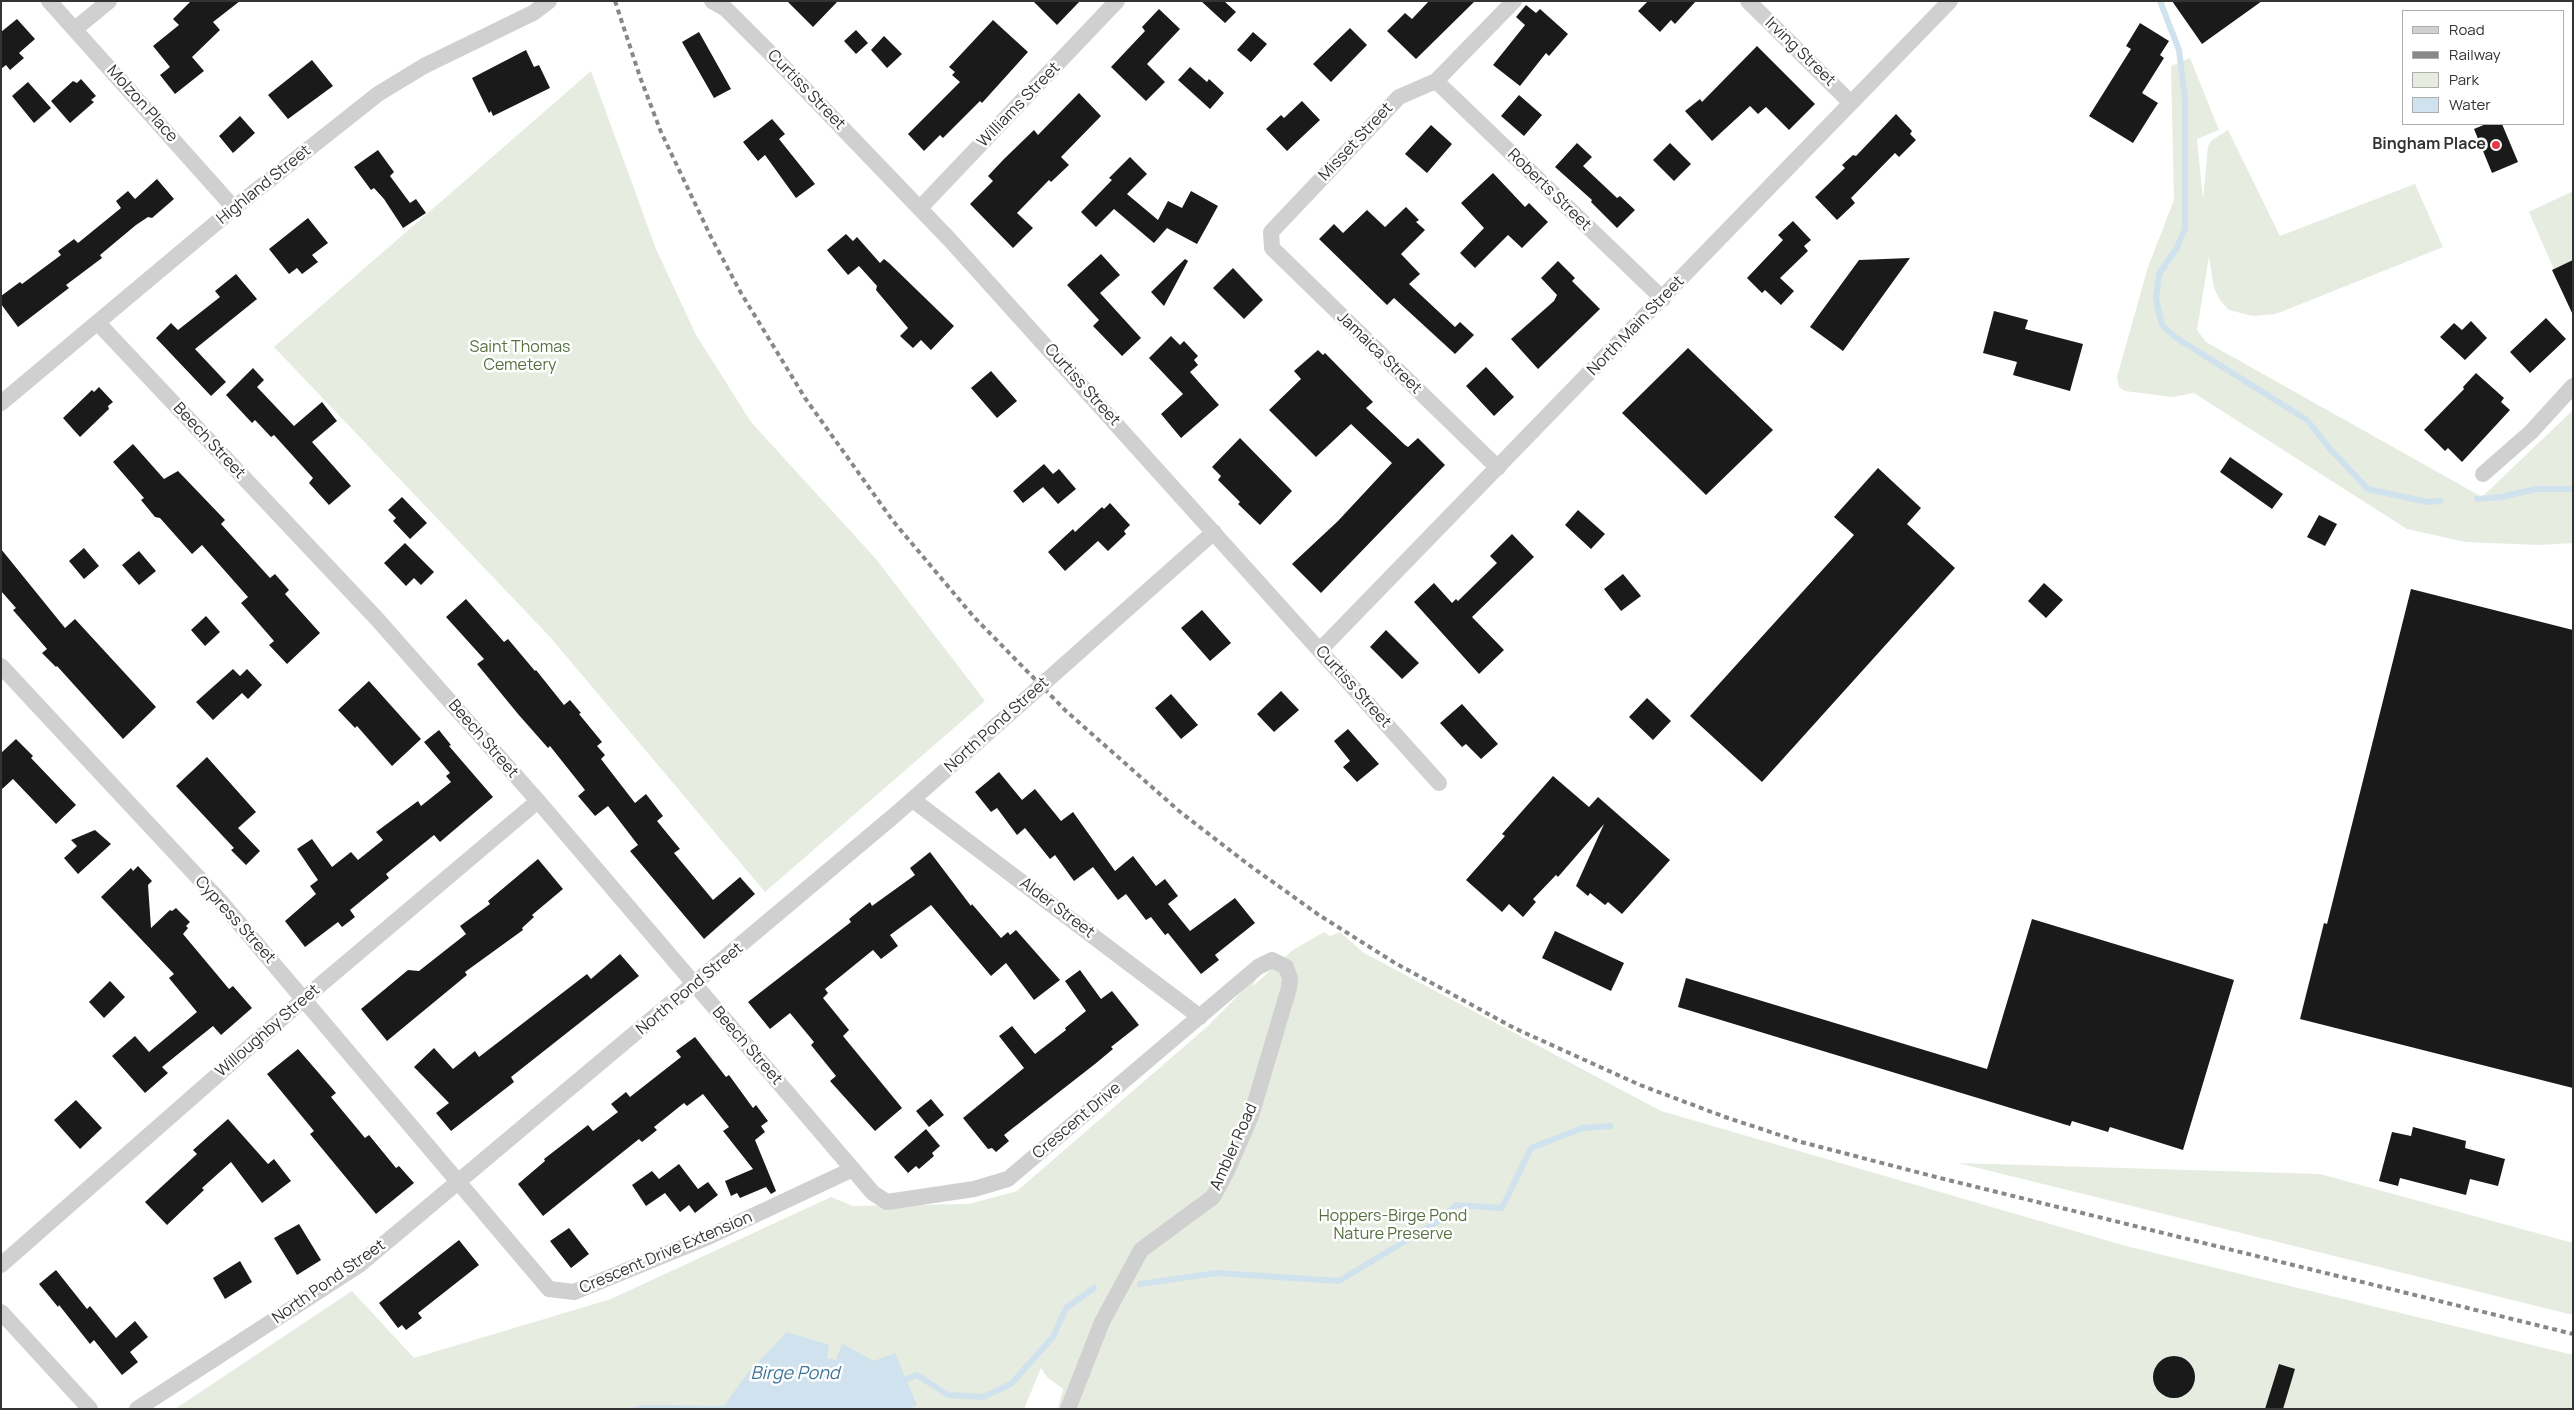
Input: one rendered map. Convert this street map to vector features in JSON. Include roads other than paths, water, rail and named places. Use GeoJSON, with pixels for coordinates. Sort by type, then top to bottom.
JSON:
{"type":"FeatureCollection","features":[{"type":"Feature","properties":{"kind":"street","name":"Molzon Place"},"geometry":{"type":"LineString","coordinates":[[49,1],[234,208]]}},
{"type":"Feature","properties":{"kind":"street"},"geometry":{"type":"LineString","coordinates":[[75,29],[109,1]]}},
{"type":"Feature","properties":{"kind":"street","name":"Highland Street"},"geometry":{"type":"LineString","coordinates":[[1,403],[234,208],[391,85],[424,66],[533,14],[549,1]]}},
{"type":"Feature","properties":{"kind":"street","name":"Williams Street"},"geometry":{"type":"LineString","coordinates":[[920,208],[1117,1]]}},
{"type":"Feature","properties":{"kind":"street","name":"Misset Street"},"geometry":{"type":"LineString","coordinates":[[1271,232],[1399,97],[1436,81],[1514,1]]}},
{"type":"Feature","properties":{"kind":"street","name":"Irving Street"},"geometry":{"type":"LineString","coordinates":[[1748,1],[1852,102]]}},
{"type":"Feature","properties":{"kind":"street","name":"North Main Street"},"geometry":{"type":"LineString","coordinates":[[1320,650],[1950,1]]}},
{"type":"Feature","properties":{"kind":"street","name":"Curtiss Street"},"geometry":{"type":"LineString","coordinates":[[721,3],[920,208],[1439,783]]}},
{"type":"Feature","properties":{"kind":"street","name":"Roberts Street"},"geometry":{"type":"LineString","coordinates":[[1436,81],[1662,299]]}},
{"type":"Feature","properties":{"kind":"street","name":"Jamaica Street"},"geometry":{"type":"LineString","coordinates":[[1271,232],[1272,248],[1498,468]]}},
{"type":"Feature","properties":{"kind":"street","name":"Beech Street"},"geometry":{"type":"LineString","coordinates":[[98,323],[377,619],[538,801],[852,1169]]}},
{"type":"Feature","properties":{"kind":"street"},"geometry":{"type":"LineString","coordinates":[[2483,474],[2531,432],[2573,386]]}},
{"type":"Feature","properties":{"kind":"street","name":"North Pond Street"},"geometry":{"type":"LineString","coordinates":[[137,1409],[359,1265],[913,800],[1214,532]]}},
{"type":"Feature","properties":{"kind":"street","name":"Cypress Street"},"geometry":{"type":"LineString","coordinates":[[1,666],[221,902],[460,1181]]}},
{"type":"Feature","properties":{"kind":"street","name":"Alder Street"},"geometry":{"type":"LineString","coordinates":[[913,800],[1200,1017]]}},
{"type":"Feature","properties":{"kind":"street","name":"Willoughby Street"},"geometry":{"type":"LineString","coordinates":[[1,1265],[305,999],[538,801]]}},
{"type":"Feature","properties":{"kind":"street","name":"Crescent Drive"},"geometry":{"type":"LineString","coordinates":[[852,1169],[873,1193],[887,1202],[974,1189],[1008,1180],[1264,963],[1272,960],[1280,962]]}},
{"type":"Feature","properties":{"kind":"street","name":"Ambler Road"},"geometry":{"type":"LineString","coordinates":[[1068,1409],[1102,1322],[1141,1250],[1212,1197],[1227,1171],[1250,1116],[1289,988],[1288,970],[1280,962]]}},
{"type":"Feature","properties":{"kind":"street","name":"Crescent Drive Extension"},"geometry":{"type":"LineString","coordinates":[[460,1181],[549,1289],[574,1292],[708,1238],[852,1169]]}},
{"type":"Feature","properties":{"kind":"street"},"geometry":{"type":"LineString","coordinates":[[1,1312],[90,1409]]}},
{"type":"Feature","properties":{"kind":"water","name":"Birge Pond"},"geometry":{"type":"Polygon","coordinates":[[[787,1332],[829,1345],[827,1358],[836,1360],[842,1344],[874,1361],[895,1353],[917,1405],[909,1409],[626,1409],[643,1405],[724,1406],[747,1374],[787,1332]]]}},
{"type":"Feature","properties":{"kind":"waterway"},"geometry":{"type":"LineString","coordinates":[[2160,1],[2179,50],[2185,99],[2185,229],[2176,249],[2159,274],[2156,299],[2162,325],[2175,337],[2307,420],[2331,450],[2368,489],[2427,502],[2440,501]]}},
{"type":"Feature","properties":{"kind":"waterway"},"geometry":{"type":"LineString","coordinates":[[2477,499],[2501,497],[2536,489],[2573,489]]}},
{"type":"Feature","properties":{"kind":"waterway"},"geometry":{"type":"LineString","coordinates":[[1140,1284],[1217,1273],[1339,1281],[1440,1220],[1456,1205],[1502,1208],[1531,1148],[1583,1128],[1610,1126]]}},
{"type":"Feature","properties":{"kind":"waterway"},"geometry":{"type":"LineString","coordinates":[[899,1382],[917,1375],[948,1395],[983,1397],[1011,1384],[1053,1337],[1066,1308],[1094,1288]]}},
{"type":"Feature","properties":{"kind":"railway"},"geometry":{"type":"LineString","coordinates":[[615,1],[640,77],[661,132],[711,237],[741,293],[805,398],[893,521],[973,616],[1066,711],[1179,811],[1249,865],[1319,915],[1395,963],[1514,1028],[1640,1085],[1725,1117],[1801,1142],[1936,1177],[2573,1334]]}},
{"type":"Feature","properties":{"kind":"place","name":"Bingham Place"},"geometry":{"type":"Point","coordinates":[2496,145]}},
{"type":"Feature","properties":{"kind":"park label","name":"Saint Thomas Cemetery"},"geometry":{"type":"Point","coordinates":[520,357]}},
{"type":"Feature","properties":{"kind":"park label","name":"Hoppers-Birge Pond Nature Preserve"},"geometry":{"type":"Point","coordinates":[1393,1226]}}]}
